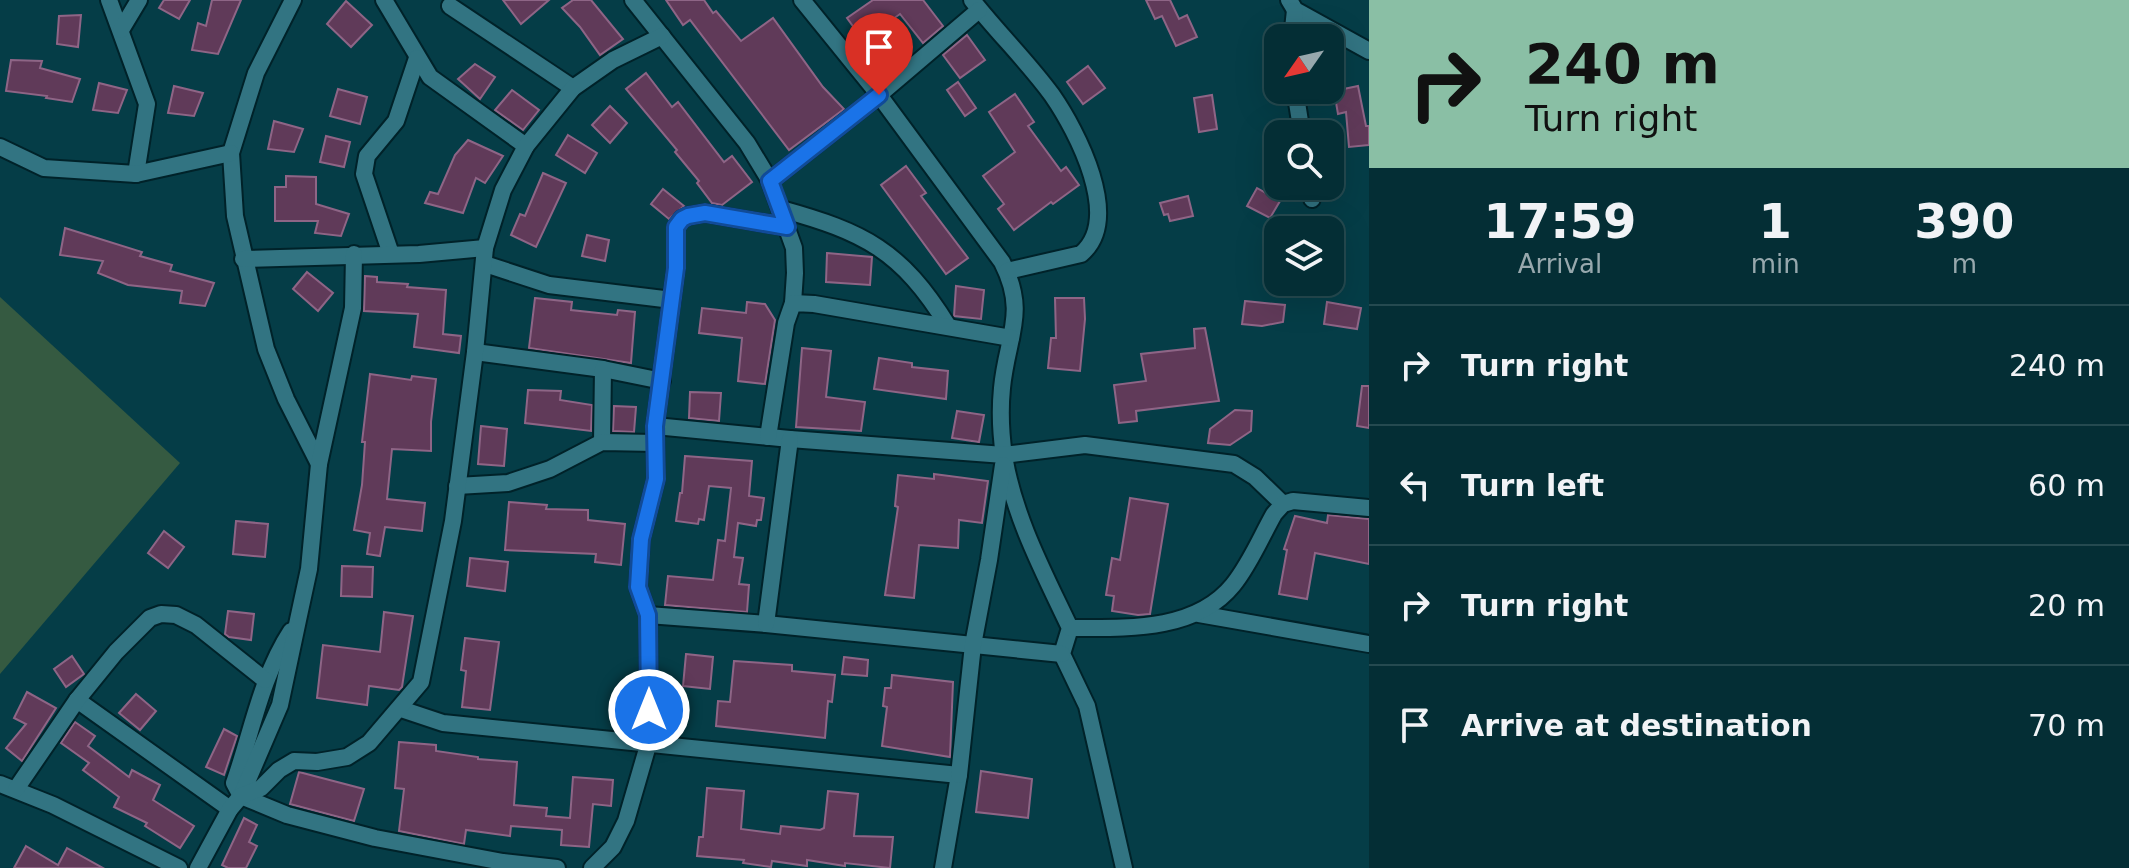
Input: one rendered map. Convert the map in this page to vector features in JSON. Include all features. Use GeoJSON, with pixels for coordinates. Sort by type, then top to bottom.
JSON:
{"type":"FeatureCollection","features":[{"type":"Feature","properties":{"kind":"street"},"geometry":{"type":"LineString","coordinates":[[109,0],[147,104],[136,174]]}},
{"type":"Feature","properties":{"kind":"street"},"geometry":{"type":"LineString","coordinates":[[121,30],[139,0]]}},
{"type":"Feature","properties":{"kind":"street"},"geometry":{"type":"LineString","coordinates":[[293,0],[256,73],[231,153],[235,216],[266,349],[286,399],[319,464]]}},
{"type":"Feature","properties":{"kind":"street"},"geometry":{"type":"LineString","coordinates":[[384,0],[430,77],[526,146]]}},
{"type":"Feature","properties":{"kind":"street"},"geometry":{"type":"LineString","coordinates":[[633,0],[747,143],[770,181],[787,227],[795,261],[793,303],[786,323],[768,437]]}},
{"type":"Feature","properties":{"kind":"street"},"geometry":{"type":"LineString","coordinates":[[802,0],[879,95],[1007,271],[1013,283],[1017,307],[1002,388],[1004,455],[973,645],[959,775],[943,868]]}},
{"type":"Feature","properties":{"kind":"street"},"geometry":{"type":"LineString","coordinates":[[770,181],[879,95],[976,5],[1052,95],[1091,171],[1098,201],[1097,233],[1090,247],[1081,254],[1007,271]]}},
{"type":"Feature","properties":{"kind":"street"},"geometry":{"type":"LineString","coordinates":[[1292,5],[1369,51]]}},
{"type":"Feature","properties":{"kind":"street"},"geometry":{"type":"LineString","coordinates":[[450,6],[573,88]]}},
{"type":"Feature","properties":{"kind":"street"},"geometry":{"type":"LineString","coordinates":[[235,802],[261,788],[279,770],[294,761],[317,762],[347,757],[369,743],[421,682],[453,521],[485,256],[503,190],[526,146],[573,88],[626,53],[662,36]]}},
{"type":"Feature","properties":{"kind":"street"},"geometry":{"type":"LineString","coordinates":[[391,254],[364,174],[365,165],[367,156],[396,121],[417,58]]}},
{"type":"Feature","properties":{"kind":"street"},"geometry":{"type":"LineString","coordinates":[[0,147],[44,168],[136,174],[231,153]]}},
{"type":"Feature","properties":{"kind":"street"},"geometry":{"type":"LineString","coordinates":[[781,209],[825,221],[867,241],[899,262],[920,283],[948,326]]}},
{"type":"Feature","properties":{"kind":"street"},"geometry":{"type":"LineString","coordinates":[[592,868],[613,847],[626,821],[649,742],[648,615],[638,587],[641,539],[656,479],[655,426],[676,268],[676,227],[682,219],[705,213],[787,227]]}},
{"type":"Feature","properties":{"kind":"street"},"geometry":{"type":"LineString","coordinates":[[243,259],[354,254],[485,256],[537,283],[672,300]]}},
{"type":"Feature","properties":{"kind":"street"},"geometry":{"type":"LineString","coordinates":[[198,868],[235,802],[280,705],[309,569],[319,464],[353,308],[354,254]]}},
{"type":"Feature","properties":{"kind":"street"},"geometry":{"type":"LineString","coordinates":[[793,303],[1011,338]]}},
{"type":"Feature","properties":{"kind":"street"},"geometry":{"type":"LineString","coordinates":[[475,352],[603,369],[662,381]]}},
{"type":"Feature","properties":{"kind":"street"},"geometry":{"type":"LineString","coordinates":[[602,442],[603,369]]}},
{"type":"Feature","properties":{"kind":"street"},"geometry":{"type":"LineString","coordinates":[[655,426],[1004,455],[1085,445],[1234,464],[1255,477],[1283,504]]}},
{"type":"Feature","properties":{"kind":"street"},"geometry":{"type":"LineString","coordinates":[[766,624],[790,439]]}},
{"type":"Feature","properties":{"kind":"street"},"geometry":{"type":"LineString","coordinates":[[457,486],[508,483],[550,469],[602,442],[655,443]]}},
{"type":"Feature","properties":{"kind":"street"},"geometry":{"type":"LineString","coordinates":[[1004,455],[1025,534],[1070,628],[1062,654],[1087,706],[1124,868]]}},
{"type":"Feature","properties":{"kind":"street"},"geometry":{"type":"LineString","coordinates":[[1199,614],[1232,586],[1283,504],[1293,501],[1369,508]]}},
{"type":"Feature","properties":{"kind":"street"},"geometry":{"type":"LineString","coordinates":[[179,868],[8,786],[140,626],[161,614],[176,615],[196,625],[265,680]]}},
{"type":"Feature","properties":{"kind":"street"},"geometry":{"type":"LineString","coordinates":[[1070,628],[1138,628],[1199,614],[1369,644]]}},
{"type":"Feature","properties":{"kind":"street"},"geometry":{"type":"LineString","coordinates":[[648,615],[1062,654]]}},
{"type":"Feature","properties":{"kind":"street"},"geometry":{"type":"LineString","coordinates":[[235,802],[234,783],[254,726],[265,680],[298,620]]}},
{"type":"Feature","properties":{"kind":"street"},"geometry":{"type":"LineString","coordinates":[[77,700],[235,802],[375,838],[503,862],[557,868]]}},
{"type":"Feature","properties":{"kind":"street"},"geometry":{"type":"LineString","coordinates":[[401,709],[443,723],[959,775]]}},
{"type":"Feature","properties":{"kind":"green space"},"geometry":{"type":"Polygon","coordinates":[[[0,297],[180,463],[0,674],[0,297]]]}},
{"type":"Feature","properties":{"kind":"building"},"geometry":{"type":"Polygon","coordinates":[[[164,0],[190,0],[179,19],[159,8],[164,0]]]}},
{"type":"Feature","properties":{"kind":"building"},"geometry":{"type":"Polygon","coordinates":[[[212,0],[241,0],[218,54],[192,50],[198,23],[206,26],[212,0]]]}},
{"type":"Feature","properties":{"kind":"building"},"geometry":{"type":"Polygon","coordinates":[[[503,0],[549,0],[521,24],[503,0]]]}},
{"type":"Feature","properties":{"kind":"building"},"geometry":{"type":"Polygon","coordinates":[[[573,0],[591,0],[623,39],[600,55],[562,8],[573,0]]]}},
{"type":"Feature","properties":{"kind":"building"},"geometry":{"type":"Polygon","coordinates":[[[666,0],[704,0],[741,41],[773,18],[823,87],[844,109],[789,150],[690,20],[683,25],[666,0]]]}},
{"type":"Feature","properties":{"kind":"building"},"geometry":{"type":"Polygon","coordinates":[[[873,0],[923,0],[943,26],[923,43],[900,14],[863,40],[847,18],[873,0]]]}},
{"type":"Feature","properties":{"kind":"building"},"geometry":{"type":"Polygon","coordinates":[[[1146,0],[1170,0],[1179,19],[1187,15],[1197,37],[1176,46],[1162,16],[1155,19],[1146,0]]]}},
{"type":"Feature","properties":{"kind":"building"},"geometry":{"type":"Polygon","coordinates":[[[346,1],[372,25],[351,47],[327,24],[346,1]]]}},
{"type":"Feature","properties":{"kind":"building"},"geometry":{"type":"Polygon","coordinates":[[[81,15],[78,47],[57,44],[59,16],[81,15]]]}},
{"type":"Feature","properties":{"kind":"building"},"geometry":{"type":"Polygon","coordinates":[[[967,35],[985,60],[960,78],[943,55],[967,35]]]}},
{"type":"Feature","properties":{"kind":"building"},"geometry":{"type":"Polygon","coordinates":[[[11,60],[42,61],[40,68],[80,79],[72,102],[6,91],[11,60]]]}},
{"type":"Feature","properties":{"kind":"building"},"geometry":{"type":"Polygon","coordinates":[[[475,64],[495,77],[480,99],[458,79],[475,64]]]}},
{"type":"Feature","properties":{"kind":"building"},"geometry":{"type":"Polygon","coordinates":[[[1088,66],[1105,88],[1083,104],[1067,82],[1088,66]]]}},
{"type":"Feature","properties":{"kind":"building"},"geometry":{"type":"Polygon","coordinates":[[[646,73],[672,107],[678,102],[724,162],[732,156],[752,182],[722,205],[712,203],[675,152],[677,150],[626,89],[646,73]]]}},
{"type":"Feature","properties":{"kind":"building"},"geometry":{"type":"Polygon","coordinates":[[[958,82],[976,108],[965,116],[947,90],[958,82]]]}},
{"type":"Feature","properties":{"kind":"building"},"geometry":{"type":"Polygon","coordinates":[[[99,83],[127,90],[118,113],[93,110],[99,83]]]}},
{"type":"Feature","properties":{"kind":"building"},"geometry":{"type":"Polygon","coordinates":[[[174,86],[203,93],[194,116],[168,113],[174,86]]]}},
{"type":"Feature","properties":{"kind":"building"},"geometry":{"type":"Polygon","coordinates":[[[1358,86],[1366,126],[1369,126],[1369,145],[1349,147],[1346,112],[1338,114],[1336,104],[1344,104],[1344,89],[1358,86]]]}},
{"type":"Feature","properties":{"kind":"building"},"geometry":{"type":"Polygon","coordinates":[[[338,89],[367,97],[360,124],[330,116],[338,89]]]}},
{"type":"Feature","properties":{"kind":"building"},"geometry":{"type":"Polygon","coordinates":[[[512,90],[539,110],[523,130],[495,110],[512,90]]]}},
{"type":"Feature","properties":{"kind":"building"},"geometry":{"type":"Polygon","coordinates":[[[1015,94],[1034,122],[1028,126],[1061,171],[1066,167],[1079,185],[1014,230],[998,209],[1004,204],[983,176],[1015,152],[989,112],[1015,94]]]}},
{"type":"Feature","properties":{"kind":"building"},"geometry":{"type":"Polygon","coordinates":[[[1212,95],[1217,129],[1199,132],[1194,98],[1212,95]]]}},
{"type":"Feature","properties":{"kind":"building"},"geometry":{"type":"Polygon","coordinates":[[[610,106],[627,123],[610,143],[592,125],[610,106]]]}},
{"type":"Feature","properties":{"kind":"building"},"geometry":{"type":"Polygon","coordinates":[[[274,121],[303,129],[294,152],[268,149],[274,121]]]}},
{"type":"Feature","properties":{"kind":"building"},"geometry":{"type":"Polygon","coordinates":[[[568,135],[597,153],[585,173],[556,155],[568,135]]]}},
{"type":"Feature","properties":{"kind":"building"},"geometry":{"type":"Polygon","coordinates":[[[326,136],[350,142],[344,167],[320,162],[326,136]]]}},
{"type":"Feature","properties":{"kind":"building"},"geometry":{"type":"Polygon","coordinates":[[[468,140],[503,156],[485,183],[476,178],[463,213],[425,203],[430,192],[438,194],[455,155],[468,140]]]}},
{"type":"Feature","properties":{"kind":"building"},"geometry":{"type":"Polygon","coordinates":[[[906,166],[926,193],[921,196],[968,258],[946,274],[881,185],[906,166]]]}},
{"type":"Feature","properties":{"kind":"building"},"geometry":{"type":"Polygon","coordinates":[[[543,173],[566,183],[536,247],[511,235],[520,214],[525,216],[543,173]]]}},
{"type":"Feature","properties":{"kind":"building"},"geometry":{"type":"Polygon","coordinates":[[[286,176],[316,177],[316,204],[349,214],[341,236],[315,233],[318,221],[275,221],[275,187],[286,187],[286,176]]]}},
{"type":"Feature","properties":{"kind":"building"},"geometry":{"type":"Polygon","coordinates":[[[1257,188],[1264,192],[1264,200],[1280,201],[1271,216],[1247,206],[1257,188]]]}},
{"type":"Feature","properties":{"kind":"building"},"geometry":{"type":"Polygon","coordinates":[[[663,189],[684,206],[669,219],[651,204],[663,189]]]}},
{"type":"Feature","properties":{"kind":"building"},"geometry":{"type":"Polygon","coordinates":[[[1188,196],[1193,216],[1170,221],[1160,203],[1188,196]]]}},
{"type":"Feature","properties":{"kind":"building"},"geometry":{"type":"Polygon","coordinates":[[[65,228],[142,252],[140,256],[172,265],[170,271],[214,283],[205,306],[180,303],[182,291],[128,285],[98,273],[103,261],[60,255],[65,228]]]}},
{"type":"Feature","properties":{"kind":"building"},"geometry":{"type":"Polygon","coordinates":[[[587,235],[609,240],[605,261],[582,256],[587,235]]]}},
{"type":"Feature","properties":{"kind":"building"},"geometry":{"type":"Polygon","coordinates":[[[827,253],[872,257],[870,285],[826,282],[827,253]]]}},
{"type":"Feature","properties":{"kind":"building"},"geometry":{"type":"Polygon","coordinates":[[[307,272],[333,293],[318,311],[293,289],[307,272]]]}},
{"type":"Feature","properties":{"kind":"building"},"geometry":{"type":"Polygon","coordinates":[[[365,276],[377,277],[377,282],[446,290],[443,334],[461,336],[459,353],[414,347],[418,314],[364,311],[365,276]]]}},
{"type":"Feature","properties":{"kind":"building"},"geometry":{"type":"Polygon","coordinates":[[[956,286],[984,290],[981,319],[954,316],[956,286]]]}},
{"type":"Feature","properties":{"kind":"building"},"geometry":{"type":"Polygon","coordinates":[[[535,298],[572,302],[571,310],[617,315],[618,310],[635,312],[631,363],[529,348],[535,298]]]}},
{"type":"Feature","properties":{"kind":"building"},"geometry":{"type":"Polygon","coordinates":[[[1055,298],[1084,298],[1080,371],[1048,368],[1051,338],[1056,338],[1055,298]]]}},
{"type":"Feature","properties":{"kind":"building"},"geometry":{"type":"Polygon","coordinates":[[[1245,301],[1285,305],[1283,322],[1262,326],[1242,324],[1245,301]]]}},
{"type":"Feature","properties":{"kind":"building"},"geometry":{"type":"Polygon","coordinates":[[[747,302],[765,304],[775,320],[765,384],[738,381],[742,338],[699,333],[702,308],[746,313],[747,302]]]}},
{"type":"Feature","properties":{"kind":"building"},"geometry":{"type":"Polygon","coordinates":[[[1327,302],[1361,308],[1357,329],[1324,324],[1327,302]]]}},
{"type":"Feature","properties":{"kind":"building"},"geometry":{"type":"Polygon","coordinates":[[[1205,328],[1219,401],[1136,411],[1137,421],[1119,423],[1114,385],[1146,381],[1141,354],[1195,348],[1194,329],[1205,328]]]}},
{"type":"Feature","properties":{"kind":"building"},"geometry":{"type":"Polygon","coordinates":[[[802,348],[831,351],[826,397],[865,402],[861,431],[796,427],[802,348]]]}},
{"type":"Feature","properties":{"kind":"building"},"geometry":{"type":"Polygon","coordinates":[[[879,358],[912,363],[912,367],[948,371],[946,399],[874,389],[879,358]]]}},
{"type":"Feature","properties":{"kind":"building"},"geometry":{"type":"Polygon","coordinates":[[[370,374],[411,380],[412,376],[436,379],[431,451],[392,449],[387,499],[425,503],[422,531],[385,527],[380,556],[367,554],[370,533],[354,530],[362,485],[365,442],[362,442],[370,374]]]}},
{"type":"Feature","properties":{"kind":"building"},"geometry":{"type":"Polygon","coordinates":[[[1362,386],[1369,386],[1369,428],[1357,426],[1362,386]]]}},
{"type":"Feature","properties":{"kind":"building"},"geometry":{"type":"Polygon","coordinates":[[[528,390],[561,391],[560,400],[592,405],[591,431],[525,423],[528,390]]]}},
{"type":"Feature","properties":{"kind":"building"},"geometry":{"type":"Polygon","coordinates":[[[690,392],[721,393],[719,421],[689,418],[690,392]]]}},
{"type":"Feature","properties":{"kind":"building"},"geometry":{"type":"Polygon","coordinates":[[[614,406],[636,407],[634,432],[613,431],[614,406]]]}},
{"type":"Feature","properties":{"kind":"building"},"geometry":{"type":"Polygon","coordinates":[[[1235,410],[1252,411],[1251,431],[1230,445],[1208,443],[1210,429],[1235,410]]]}},
{"type":"Feature","properties":{"kind":"building"},"geometry":{"type":"Polygon","coordinates":[[[957,411],[984,415],[979,442],[952,438],[957,411]]]}},
{"type":"Feature","properties":{"kind":"building"},"geometry":{"type":"Polygon","coordinates":[[[481,426],[507,429],[504,466],[478,464],[481,426]]]}},
{"type":"Feature","properties":{"kind":"building"},"geometry":{"type":"Polygon","coordinates":[[[685,456],[752,461],[749,496],[764,498],[761,520],[757,520],[756,526],[738,523],[734,557],[743,558],[739,584],[749,585],[747,612],[665,605],[668,576],[713,580],[718,540],[725,541],[731,488],[709,486],[704,520],[699,519],[698,524],[676,521],[685,456]]]}},
{"type":"Feature","properties":{"kind":"building"},"geometry":{"type":"Polygon","coordinates":[[[934,474],[988,481],[982,523],[959,520],[958,548],[919,545],[914,598],[885,595],[898,507],[895,506],[898,475],[934,479],[934,474]]]}},
{"type":"Feature","properties":{"kind":"building"},"geometry":{"type":"Polygon","coordinates":[[[1130,498],[1168,504],[1150,614],[1112,611],[1114,596],[1106,595],[1112,558],[1120,560],[1130,498]]]}},
{"type":"Feature","properties":{"kind":"building"},"geometry":{"type":"Polygon","coordinates":[[[509,502],[547,505],[546,509],[588,510],[588,520],[625,524],[621,565],[595,562],[596,554],[505,550],[509,502]]]}},
{"type":"Feature","properties":{"kind":"building"},"geometry":{"type":"Polygon","coordinates":[[[1328,515],[1369,519],[1369,564],[1315,553],[1307,599],[1279,594],[1287,550],[1284,549],[1295,516],[1327,523],[1328,515]]]}},
{"type":"Feature","properties":{"kind":"building"},"geometry":{"type":"Polygon","coordinates":[[[236,521],[268,524],[265,557],[233,554],[236,521]]]}},
{"type":"Feature","properties":{"kind":"building"},"geometry":{"type":"Polygon","coordinates":[[[164,531],[184,547],[168,568],[148,553],[164,531]]]}},
{"type":"Feature","properties":{"kind":"building"},"geometry":{"type":"Polygon","coordinates":[[[470,558],[508,562],[505,591],[467,586],[470,558]]]}},
{"type":"Feature","properties":{"kind":"building"},"geometry":{"type":"Polygon","coordinates":[[[342,566],[373,567],[372,597],[341,596],[342,566]]]}},
{"type":"Feature","properties":{"kind":"building"},"geometry":{"type":"Polygon","coordinates":[[[228,611],[254,614],[251,640],[225,634],[228,611]]]}},
{"type":"Feature","properties":{"kind":"building"},"geometry":{"type":"Polygon","coordinates":[[[384,612],[413,616],[402,687],[399,690],[369,686],[367,705],[317,698],[323,645],[380,652],[384,612]]]}},
{"type":"Feature","properties":{"kind":"building"},"geometry":{"type":"Polygon","coordinates":[[[465,638],[499,642],[490,710],[462,707],[466,671],[461,670],[465,638]]]}},
{"type":"Feature","properties":{"kind":"building"},"geometry":{"type":"Polygon","coordinates":[[[686,654],[713,657],[710,689],[683,686],[686,654]]]}},
{"type":"Feature","properties":{"kind":"building"},"geometry":{"type":"Polygon","coordinates":[[[72,656],[84,674],[66,687],[54,669],[72,656]]]}},
{"type":"Feature","properties":{"kind":"building"},"geometry":{"type":"Polygon","coordinates":[[[844,657],[868,660],[867,676],[842,674],[844,657]]]}},
{"type":"Feature","properties":{"kind":"building"},"geometry":{"type":"Polygon","coordinates":[[[734,661],[792,665],[792,671],[835,675],[832,702],[828,701],[825,738],[716,726],[718,701],[730,702],[734,661]]]}},
{"type":"Feature","properties":{"kind":"building"},"geometry":{"type":"Polygon","coordinates":[[[892,675],[953,682],[950,757],[882,746],[887,707],[883,706],[885,688],[891,688],[892,675]]]}},
{"type":"Feature","properties":{"kind":"building"},"geometry":{"type":"Polygon","coordinates":[[[27,692],[56,708],[22,761],[6,748],[26,724],[14,718],[27,692]]]}},
{"type":"Feature","properties":{"kind":"building"},"geometry":{"type":"Polygon","coordinates":[[[136,694],[156,711],[140,730],[119,713],[136,694]]]}},
{"type":"Feature","properties":{"kind":"building"},"geometry":{"type":"Polygon","coordinates":[[[75,722],[95,736],[88,746],[129,777],[132,770],[160,785],[153,800],[194,826],[180,848],[145,826],[147,823],[114,807],[119,797],[83,770],[89,763],[61,743],[75,722]]]}},
{"type":"Feature","properties":{"kind":"building"},"geometry":{"type":"Polygon","coordinates":[[[224,729],[237,736],[224,775],[206,767],[224,729]]]}},
{"type":"Feature","properties":{"kind":"building"},"geometry":{"type":"Polygon","coordinates":[[[399,742],[436,745],[436,751],[478,759],[517,762],[514,805],[547,808],[546,816],[570,818],[573,777],[613,780],[611,806],[593,804],[589,847],[561,845],[562,830],[511,826],[510,836],[466,830],[464,844],[399,831],[404,789],[395,788],[399,742]]]}},
{"type":"Feature","properties":{"kind":"building"},"geometry":{"type":"Polygon","coordinates":[[[981,771],[1032,779],[1028,818],[976,812],[981,771]]]}},
{"type":"Feature","properties":{"kind":"building"},"geometry":{"type":"Polygon","coordinates":[[[299,772],[364,789],[354,821],[290,804],[299,772]]]}},
{"type":"Feature","properties":{"kind":"building"},"geometry":{"type":"Polygon","coordinates":[[[707,788],[744,791],[741,829],[780,834],[781,826],[824,828],[828,791],[858,794],[854,836],[893,837],[890,868],[807,860],[807,866],[772,861],[771,867],[743,863],[744,860],[697,856],[699,837],[703,837],[707,788]]]}},
{"type":"Feature","properties":{"kind":"building"},"geometry":{"type":"Polygon","coordinates":[[[244,818],[257,825],[249,842],[257,846],[246,868],[228,868],[222,865],[244,818]]]}},
{"type":"Feature","properties":{"kind":"building"},"geometry":{"type":"Polygon","coordinates":[[[26,846],[58,865],[67,848],[103,868],[14,868],[26,846]]]}},
{"type":"Feature","properties":{"kind":"route"},"geometry":{"type":"LineString","coordinates":[[649,710],[648,615],[638,587],[641,539],[656,479],[655,426],[676,268],[676,227],[688,216],[705,213],[787,227],[770,181],[879,95]]}}]}
